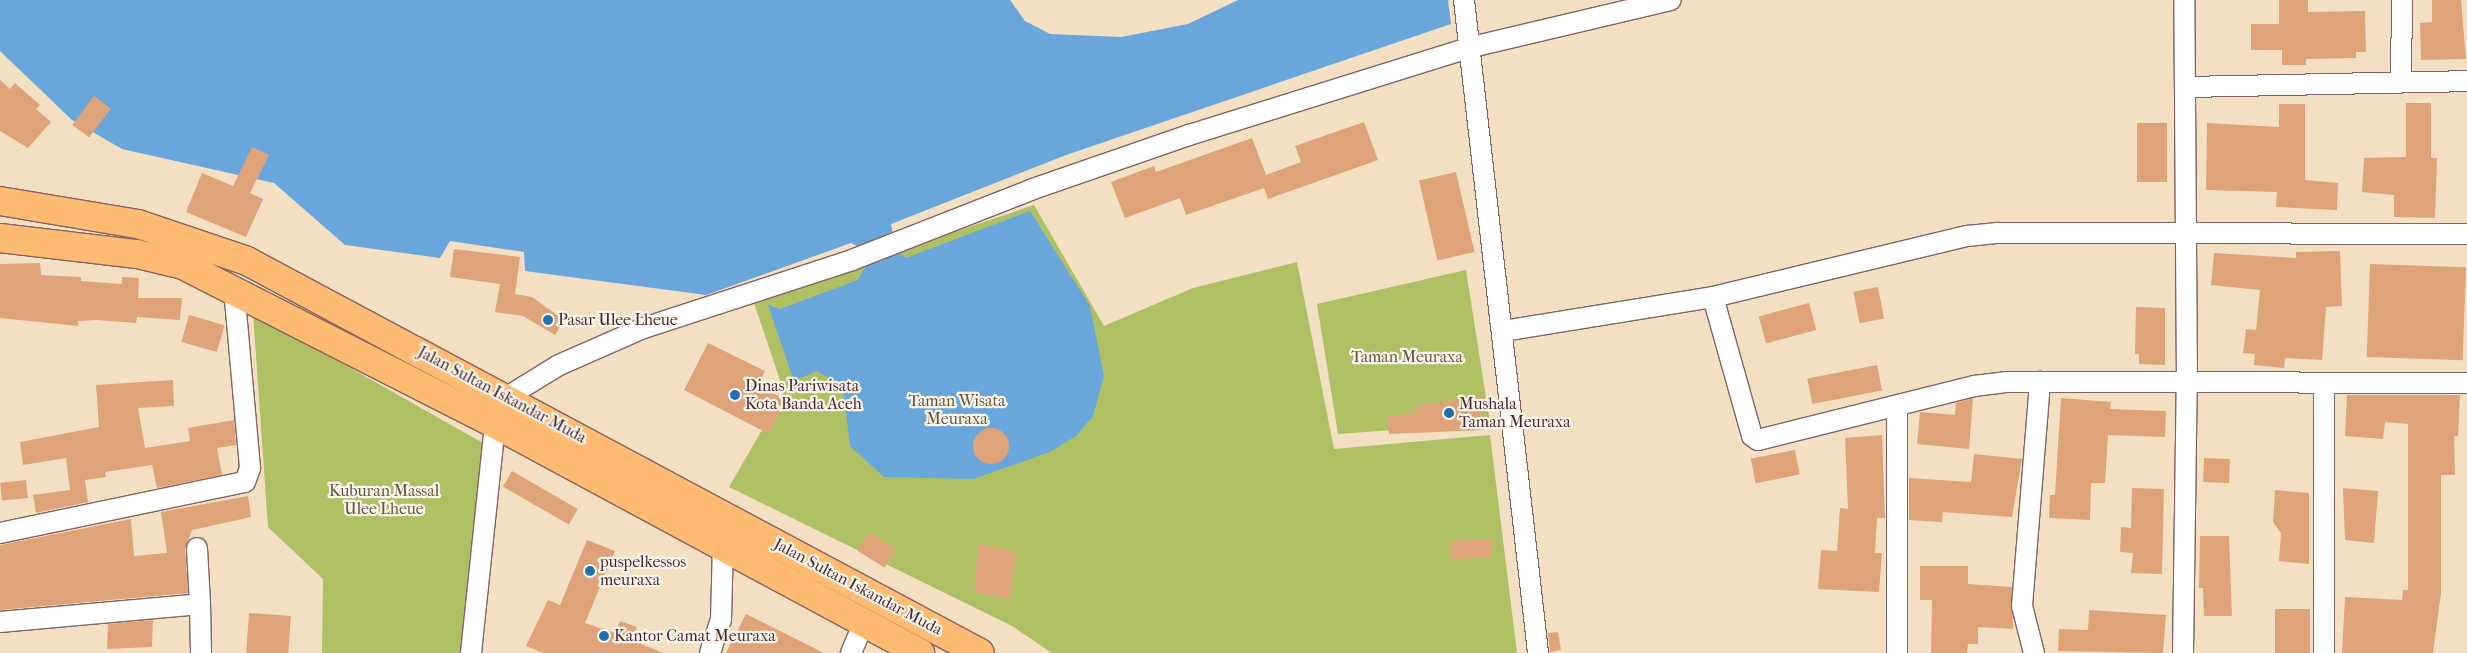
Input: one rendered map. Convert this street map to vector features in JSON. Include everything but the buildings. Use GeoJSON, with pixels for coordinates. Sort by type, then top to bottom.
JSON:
{"type":"FeatureCollection","features":[{"type":"Feature","properties":{"kind":"highway","name":"Jalan Sultan Iskandar Muda"},"geometry":{"type":"LineString","coordinates":[[0,201],[138,224],[247,261],[507,397],[980,653]]}},
{"type":"Feature","properties":{"kind":"highway","name":"Jalan Sultan Iskandar Muda"},"geometry":{"type":"LineString","coordinates":[[0,238],[137,254],[183,265],[495,424],[920,653]]}},
{"type":"Feature","properties":{"kind":"street"},"geometry":{"type":"LineString","coordinates":[[1464,0],[1538,653]]}},
{"type":"Feature","properties":{"kind":"street"},"geometry":{"type":"LineString","coordinates":[[507,397],[559,365],[641,329],[852,260],[1180,138],[1470,42],[1671,0]]}},
{"type":"Feature","properties":{"kind":"street"},"geometry":{"type":"LineString","coordinates":[[2183,653],[2187,383],[2187,87],[2184,0]]}},
{"type":"Feature","properties":{"kind":"street"},"geometry":{"type":"LineString","coordinates":[[2401,80],[2402,0]]}},
{"type":"Feature","properties":{"kind":"street"},"geometry":{"type":"LineString","coordinates":[[2187,87],[2401,80],[2467,81]]}},
{"type":"Feature","properties":{"kind":"street"},"geometry":{"type":"LineString","coordinates":[[1503,331],[1713,297],[1968,236],[2467,234]]}},
{"type":"Feature","properties":{"kind":"street"},"geometry":{"type":"LineString","coordinates":[[0,533],[245,482],[250,468],[234,290]]}},
{"type":"Feature","properties":{"kind":"street"},"geometry":{"type":"LineString","coordinates":[[1713,297],[1752,436],[1758,440],[1897,407],[1974,386],[2040,382],[2324,385],[2467,383]]}},
{"type":"Feature","properties":{"kind":"street"},"geometry":{"type":"LineString","coordinates":[[2034,653],[2022,606],[2040,382]]}},
{"type":"Feature","properties":{"kind":"street"},"geometry":{"type":"LineString","coordinates":[[2324,385],[2324,653]]}},
{"type":"Feature","properties":{"kind":"street"},"geometry":{"type":"LineString","coordinates":[[1897,407],[1897,653]]}},
{"type":"Feature","properties":{"kind":"street"},"geometry":{"type":"LineString","coordinates":[[471,653],[495,424]]}},
{"type":"Feature","properties":{"kind":"street"},"geometry":{"type":"LineString","coordinates":[[710,653],[721,620],[723,546]]}},
{"type":"Feature","properties":{"kind":"street"},"geometry":{"type":"LineString","coordinates":[[197,548],[201,653]]}},
{"type":"Feature","properties":{"kind":"street"},"geometry":{"type":"LineString","coordinates":[[0,622],[200,604]]}},
{"type":"Feature","properties":{"kind":"street"},"geometry":{"type":"LineString","coordinates":[[851,653],[864,623]]}},
{"type":"Feature","properties":{"kind":"green space","name":"Taman Wisata Meuraxa"},"geometry":{"type":"Polygon","coordinates":[[[1034,205],[1104,326],[1193,288],[1297,262],[1334,449],[1490,435],[1517,653],[1052,653],[1012,626],[729,487],[784,392],[753,300],[1034,205]]]}},
{"type":"Feature","properties":{"kind":"green space","name":"Taman Meuraxa"},"geometry":{"type":"Polygon","coordinates":[[[1466,270],[1490,423],[1338,434],[1317,304],[1466,270]]]}},
{"type":"Feature","properties":{"kind":"green space","name":"Kuburan Massal Ulee Lheue"},"geometry":{"type":"Polygon","coordinates":[[[253,313],[490,447],[468,653],[322,653],[323,579],[268,527],[253,313]]]}},
{"type":"Feature","properties":{"kind":"water"},"geometry":{"type":"Polygon","coordinates":[[[0,0],[1010,0],[1025,21],[1050,34],[1121,37],[1188,24],[1238,0],[1448,0],[1451,24],[1066,155],[891,224],[896,250],[906,258],[1030,211],[1090,306],[1104,376],[1093,416],[1076,436],[1050,452],[973,479],[884,477],[850,446],[844,396],[837,383],[817,371],[794,381],[768,305],[780,309],[858,280],[867,264],[861,248],[851,243],[706,295],[525,271],[524,252],[450,241],[440,258],[345,245],[274,183],[122,149],[72,120],[0,51],[0,0]]]}},
{"type":"Feature","properties":{"kind":"place","name":"Pasar Ulee Lheue"},"geometry":{"type":"Point","coordinates":[548,320]}},
{"type":"Feature","properties":{"kind":"place","name":"Dinas Pariwisata Kota Banda Aceh"},"geometry":{"type":"Point","coordinates":[735,395]}},
{"type":"Feature","properties":{"kind":"place","name":"Mushala Taman Meuraxa"},"geometry":{"type":"Point","coordinates":[1449,413]}},
{"type":"Feature","properties":{"kind":"place","name":"puspelkessos meuraxa"},"geometry":{"type":"Point","coordinates":[590,571]}},
{"type":"Feature","properties":{"kind":"place","name":"Kantor Camat Meuraxa"},"geometry":{"type":"Point","coordinates":[604,636]}}]}
